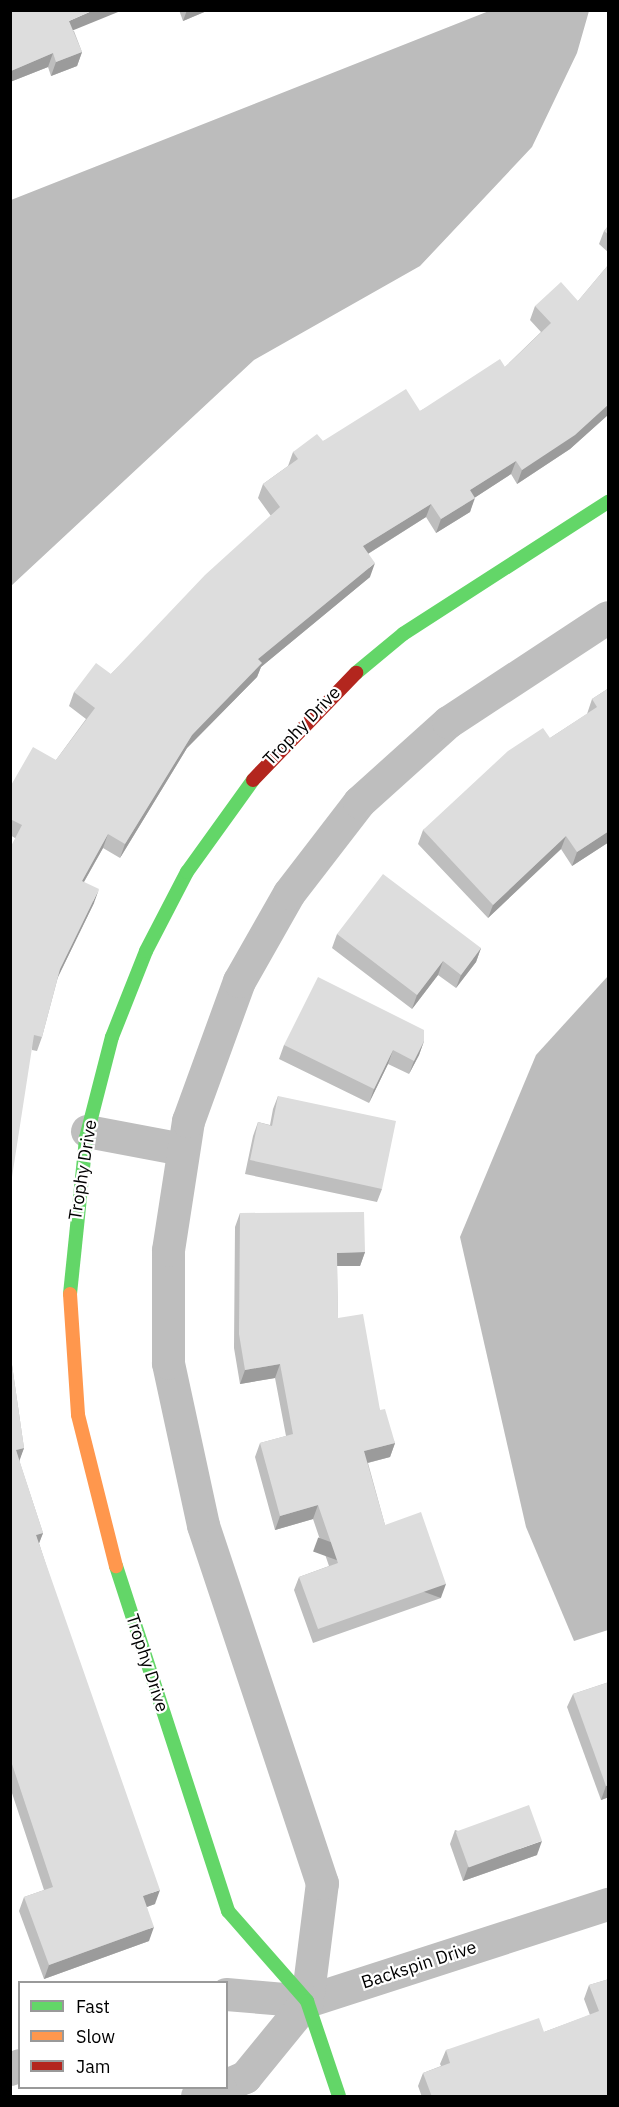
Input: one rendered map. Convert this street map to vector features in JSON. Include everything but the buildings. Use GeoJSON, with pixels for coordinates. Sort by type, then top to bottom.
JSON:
{"type":"FeatureCollection","features":[{"type":"Feature","properties":{"kind":"street","name":"Trophy Drive"},"geometry":{"type":"LineString","coordinates":[[339,2097],[307,2001],[228,1911],[97,1508],[78,1415],[69,1321],[77,1190],[87,1131],[112,1037],[161,921],[213,832],[265,763],[333,692],[403,634],[609,502]]}},
{"type":"Feature","properties":{"kind":"street","name":"Trophy Drive"},"geometry":{"type":"LineString","coordinates":[[307,2001],[322,1883],[203,1525],[168,1363],[168,1250],[182,1149],[202,1072],[239,981],[318,852],[359,802],[448,722],[609,617]]}},
{"type":"Feature","properties":{"kind":"street"},"geometry":{"type":"LineString","coordinates":[[87,1131],[182,1149]]}},
{"type":"Feature","properties":{"kind":"street","name":"Backspin Drive"},"geometry":{"type":"LineString","coordinates":[[228,1994],[307,2001],[609,1905]]}},
{"type":"Feature","properties":{"kind":"street"},"geometry":{"type":"LineString","coordinates":[[228,2084],[245,2078],[307,2001]]}},
{"type":"Feature","properties":{"kind":"street"},"geometry":{"type":"LineString","coordinates":[[197,2097],[217,2089]]}},
{"type":"Feature","properties":{"kind":"shaded area"},"geometry":{"type":"Polygon","coordinates":[[[489,11],[589,11],[577,53],[532,147],[420,266],[254,360],[11,586],[11,200],[489,11]]]}},
{"type":"Feature","properties":{"kind":"shaded area"},"geometry":{"type":"Polygon","coordinates":[[[608,976],[608,1630],[574,1641],[526,1527],[460,1237],[536,1055],[608,976]]]}},
{"type":"Feature","properties":{"kind":"traffic: fast"},"geometry":{"type":"LineString","coordinates":[[356,673],[403,634],[608,502]]}},
{"type":"Feature","properties":{"kind":"traffic: fast"},"geometry":{"type":"LineString","coordinates":[[70,1294],[86,1138],[112,1037],[146,951],[187,872],[253,780]]}},
{"type":"Feature","properties":{"kind":"traffic: fast"},"geometry":{"type":"LineString","coordinates":[[116,1566],[228,1911],[307,2001],[339,2096]]}},
{"type":"Feature","properties":{"kind":"traffic: slow"},"geometry":{"type":"LineString","coordinates":[[70,1294],[78,1415],[116,1566]]}},
{"type":"Feature","properties":{"kind":"traffic: jam"},"geometry":{"type":"LineString","coordinates":[[253,780],[356,673]]}}]}
